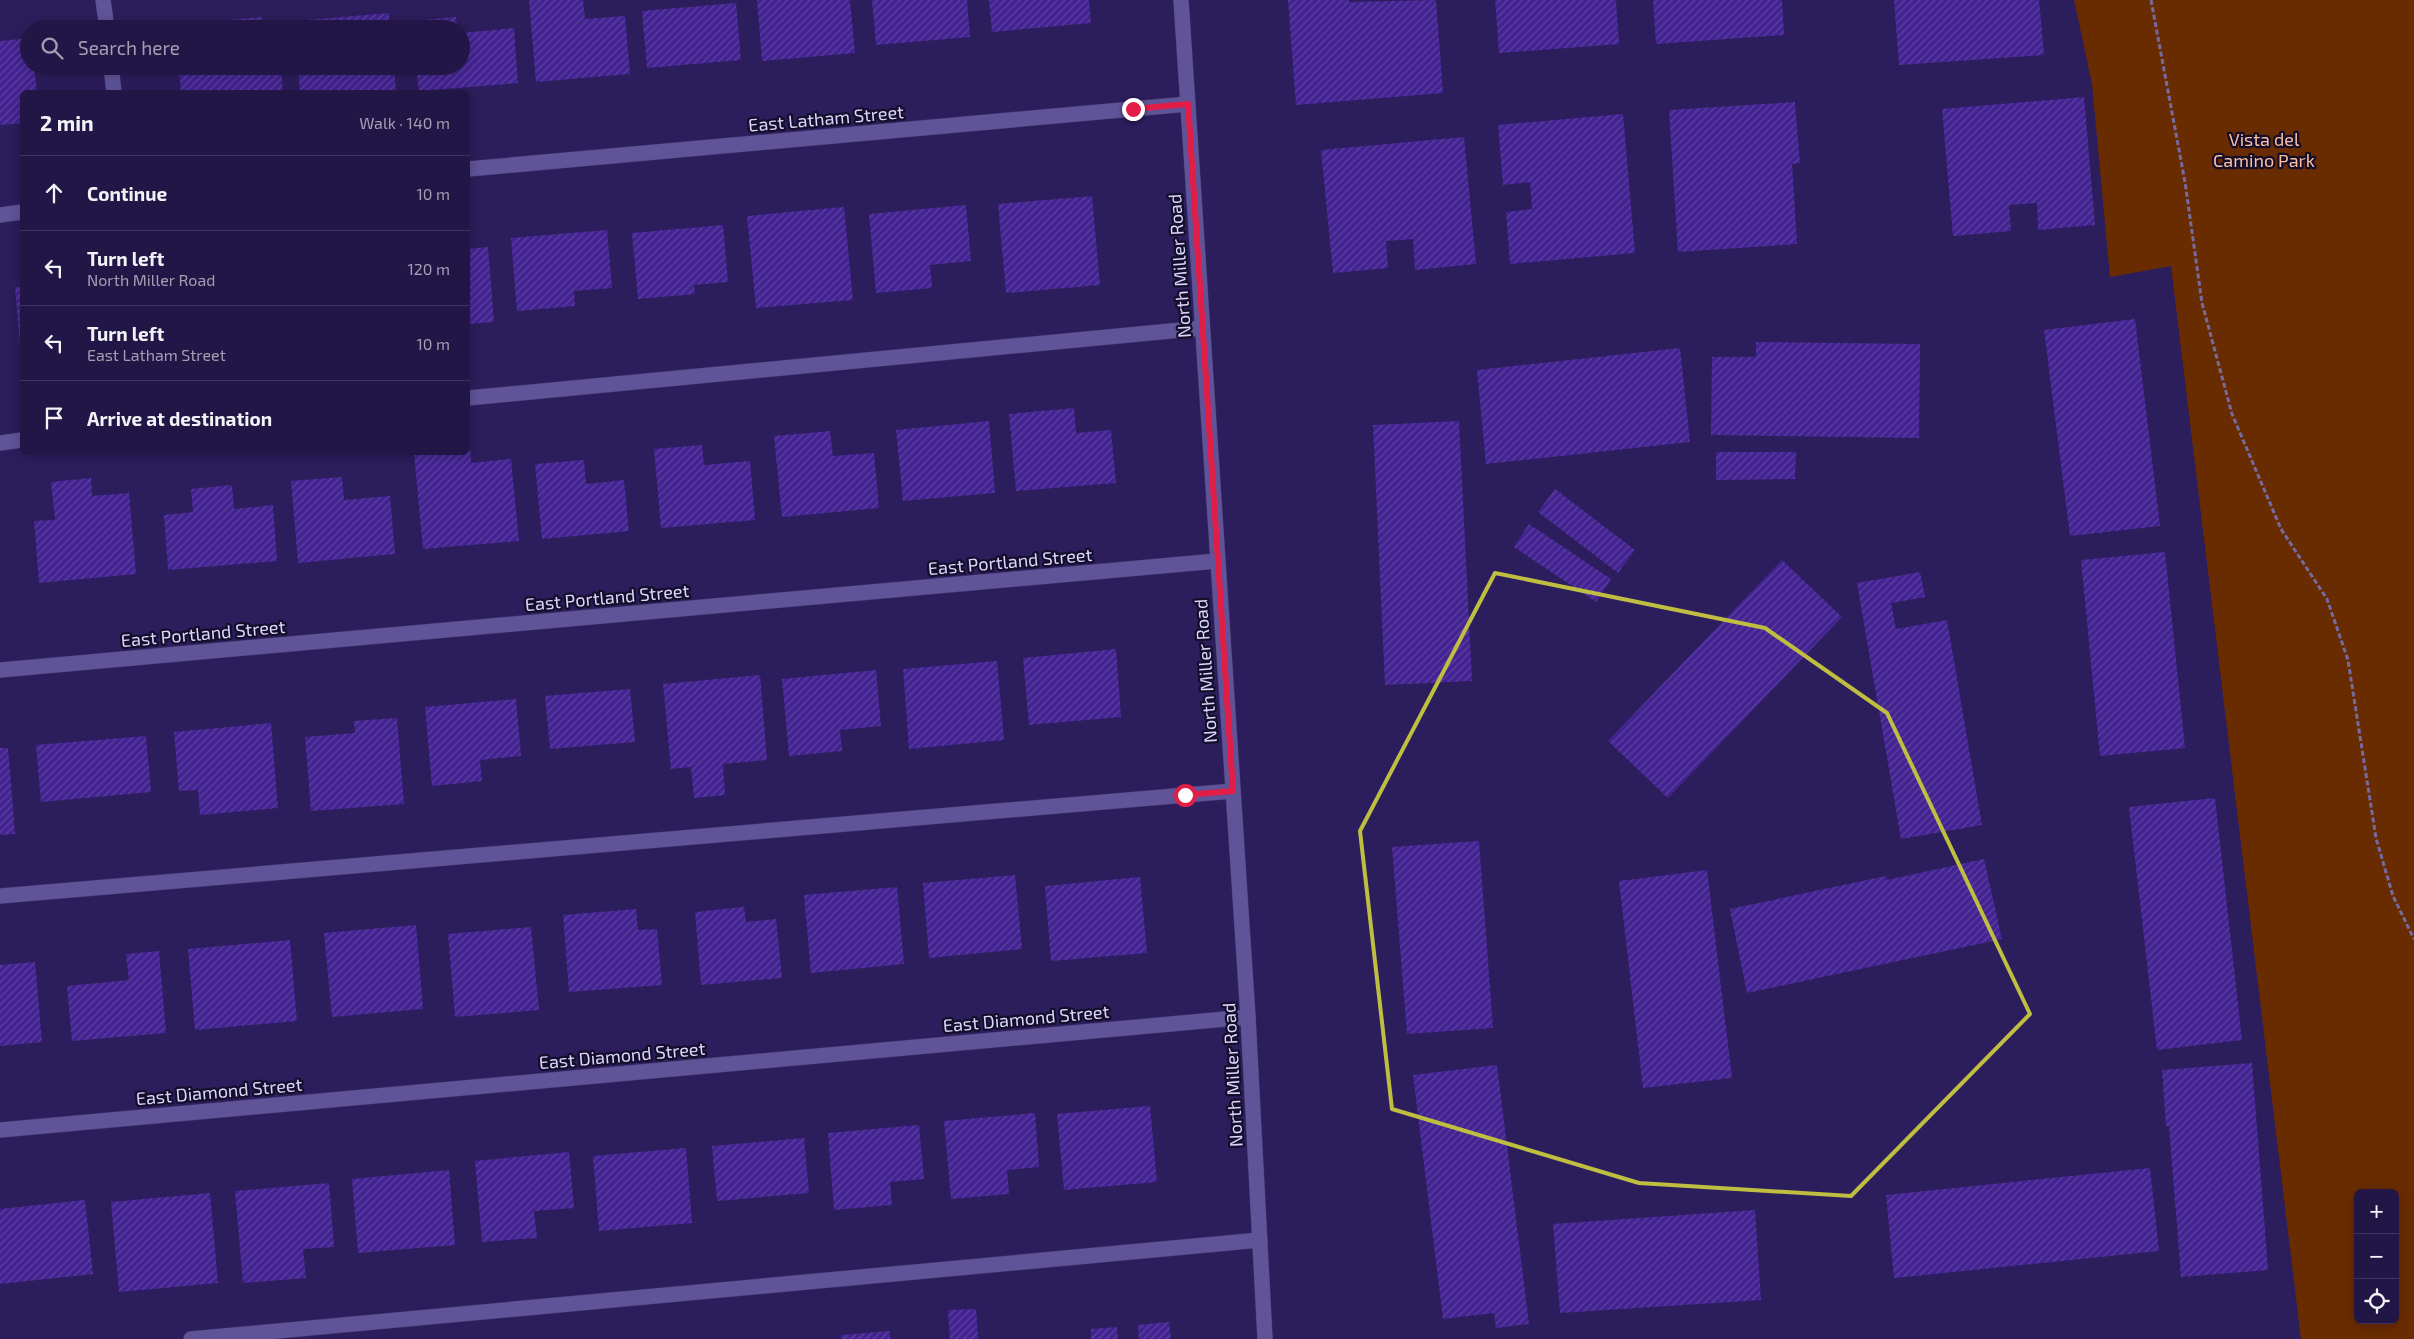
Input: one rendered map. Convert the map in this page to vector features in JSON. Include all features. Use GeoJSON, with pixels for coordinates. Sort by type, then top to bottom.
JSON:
{"type":"FeatureCollection","features":[{"type":"Feature","properties":{"kind":"street"},"geometry":{"type":"LineString","coordinates":[[103,0],[106,20]]}},
{"type":"Feature","properties":{"kind":"street","name":"North Miller Road"},"geometry":{"type":"LineString","coordinates":[[1181,0],[1248,1017],[1265,1339]]}},
{"type":"Feature","properties":{"kind":"street"},"geometry":{"type":"LineString","coordinates":[[112,75],[114,90]]}},
{"type":"Feature","properties":{"kind":"street","name":"East Latham Street"},"geometry":{"type":"LineString","coordinates":[[470,169],[1188,104]]}},
{"type":"Feature","properties":{"kind":"street"},"geometry":{"type":"LineString","coordinates":[[0,215],[20,212]]}},
{"type":"Feature","properties":{"kind":"street"},"geometry":{"type":"LineString","coordinates":[[470,398],[1202,328]]}},
{"type":"Feature","properties":{"kind":"street"},"geometry":{"type":"LineString","coordinates":[[0,443],[20,440]]}},
{"type":"Feature","properties":{"kind":"street","name":"East Portland Street"},"geometry":{"type":"LineString","coordinates":[[0,670],[1217,561]]}},
{"type":"Feature","properties":{"kind":"street"},"geometry":{"type":"LineString","coordinates":[[0,896],[1233,791]]}},
{"type":"Feature","properties":{"kind":"street","name":"East Diamond Street"},"geometry":{"type":"LineString","coordinates":[[0,1130],[1248,1017]]}},
{"type":"Feature","properties":{"kind":"street"},"geometry":{"type":"LineString","coordinates":[[191,1339],[1260,1240]]}},
{"type":"Feature","properties":{"kind":"path"},"geometry":{"type":"LineString","coordinates":[[2151,0],[2185,182],[2202,303],[2232,414],[2281,529],[2327,600],[2348,660],[2376,838],[2393,896],[2414,939]]}},
{"type":"Feature","properties":{"kind":"highlighted area"},"geometry":{"type":"Polygon","coordinates":[[[1495,573],[1765,628],[1887,713],[2030,1014],[1851,1196],[1639,1183],[1392,1109],[1360,831],[1495,573]]]}},
{"type":"Feature","properties":{"kind":"green space","name":"Vista del Camino Park"},"geometry":{"type":"Polygon","coordinates":[[[2074,0],[2414,0],[2414,1339],[2301,1339],[2171,266],[2110,277],[2092,84],[2074,0]]]}},
{"type":"Feature","properties":{"kind":"building"},"geometry":{"type":"Polygon","coordinates":[[[529,0],[583,0],[585,19],[625,16],[630,74],[536,82],[529,0]]]}},
{"type":"Feature","properties":{"kind":"building"},"geometry":{"type":"Polygon","coordinates":[[[757,0],[850,0],[855,53],[762,61],[757,0]]]}},
{"type":"Feature","properties":{"kind":"building"},"geometry":{"type":"Polygon","coordinates":[[[872,0],[967,0],[970,37],[876,45],[872,0]]]}},
{"type":"Feature","properties":{"kind":"building"},"geometry":{"type":"Polygon","coordinates":[[[989,0],[1089,0],[1091,23],[992,32],[989,0]]]}},
{"type":"Feature","properties":{"kind":"building"},"geometry":{"type":"Polygon","coordinates":[[[1288,0],[1349,0],[1349,2],[1436,0],[1443,93],[1296,105],[1288,0]]]}},
{"type":"Feature","properties":{"kind":"building"},"geometry":{"type":"Polygon","coordinates":[[[1495,0],[1616,0],[1619,44],[1499,53],[1495,0]]]}},
{"type":"Feature","properties":{"kind":"building"},"geometry":{"type":"Polygon","coordinates":[[[1653,0],[1782,0],[1784,35],[1656,44],[1653,0]]]}},
{"type":"Feature","properties":{"kind":"building"},"geometry":{"type":"Polygon","coordinates":[[[1894,0],[2039,0],[2044,55],[1899,65],[1894,0]]]}},
{"type":"Feature","properties":{"kind":"building"},"geometry":{"type":"Polygon","coordinates":[[[736,3],[741,60],[647,68],[642,11],[736,3]]]}},
{"type":"Feature","properties":{"kind":"building"},"geometry":{"type":"Polygon","coordinates":[[[389,13],[389,20],[306,20],[389,13]]]}},
{"type":"Feature","properties":{"kind":"building"},"geometry":{"type":"Polygon","coordinates":[[[262,17],[262,20],[228,20],[262,17]]]}},
{"type":"Feature","properties":{"kind":"building"},"geometry":{"type":"Polygon","coordinates":[[[456,17],[456,20],[423,20],[456,17]]]}},
{"type":"Feature","properties":{"kind":"building"},"geometry":{"type":"Polygon","coordinates":[[[514,28],[518,83],[419,90],[417,75],[470,75],[470,32],[514,28]]]}},
{"type":"Feature","properties":{"kind":"building"},"geometry":{"type":"Polygon","coordinates":[[[20,39],[20,75],[35,75],[37,90],[20,90],[20,123],[0,125],[0,41],[20,39]]]}},
{"type":"Feature","properties":{"kind":"building"},"geometry":{"type":"Polygon","coordinates":[[[180,75],[282,75],[283,90],[181,90],[180,75]]]}},
{"type":"Feature","properties":{"kind":"building"},"geometry":{"type":"Polygon","coordinates":[[[299,75],[395,75],[396,90],[300,90],[299,75]]]}},
{"type":"Feature","properties":{"kind":"building"},"geometry":{"type":"Polygon","coordinates":[[[2084,97],[2095,225],[2038,230],[2037,203],[2009,205],[2011,231],[1953,236],[1942,109],[2084,97]]]}},
{"type":"Feature","properties":{"kind":"building"},"geometry":{"type":"Polygon","coordinates":[[[1795,102],[1800,163],[1792,164],[1797,244],[1678,252],[1669,110],[1795,102]]]}},
{"type":"Feature","properties":{"kind":"building"},"geometry":{"type":"Polygon","coordinates":[[[1623,114],[1635,253],[1510,264],[1506,212],[1532,209],[1530,182],[1503,185],[1498,125],[1623,114]]]}},
{"type":"Feature","properties":{"kind":"building"},"geometry":{"type":"Polygon","coordinates":[[[1464,137],[1476,264],[1415,270],[1413,239],[1386,241],[1388,268],[1333,273],[1321,150],[1464,137]]]}},
{"type":"Feature","properties":{"kind":"building"},"geometry":{"type":"Polygon","coordinates":[[[1092,196],[1100,285],[1006,293],[998,204],[1092,196]]]}},
{"type":"Feature","properties":{"kind":"building"},"geometry":{"type":"Polygon","coordinates":[[[966,205],[971,261],[930,265],[932,288],[876,293],[869,214],[966,205]]]}},
{"type":"Feature","properties":{"kind":"building"},"geometry":{"type":"Polygon","coordinates":[[[844,207],[853,300],[756,308],[747,216],[844,207]]]}},
{"type":"Feature","properties":{"kind":"building"},"geometry":{"type":"Polygon","coordinates":[[[723,225],[728,282],[694,285],[695,294],[638,299],[632,233],[723,225]]]}},
{"type":"Feature","properties":{"kind":"building"},"geometry":{"type":"Polygon","coordinates":[[[607,230],[612,288],[574,291],[575,306],[517,311],[511,238],[607,230]]]}},
{"type":"Feature","properties":{"kind":"building"},"geometry":{"type":"Polygon","coordinates":[[[488,247],[494,322],[470,324],[470,249],[488,247]]]}},
{"type":"Feature","properties":{"kind":"building"},"geometry":{"type":"Polygon","coordinates":[[[15,287],[20,287],[20,345],[15,287]]]}},
{"type":"Feature","properties":{"kind":"building"},"geometry":{"type":"Polygon","coordinates":[[[2135,319],[2160,526],[2070,536],[2044,330],[2135,319]]]}},
{"type":"Feature","properties":{"kind":"building"},"geometry":{"type":"Polygon","coordinates":[[[1756,342],[1920,344],[1919,438],[1711,435],[1712,357],[1756,357],[1756,342]]]}},
{"type":"Feature","properties":{"kind":"building"},"geometry":{"type":"Polygon","coordinates":[[[1680,348],[1690,442],[1486,464],[1477,370],[1680,348]]]}},
{"type":"Feature","properties":{"kind":"building"},"geometry":{"type":"Polygon","coordinates":[[[1074,408],[1076,433],[1111,430],[1116,483],[1016,491],[1009,414],[1074,408]]]}},
{"type":"Feature","properties":{"kind":"building"},"geometry":{"type":"Polygon","coordinates":[[[989,421],[995,493],[903,501],[896,430],[989,421]]]}},
{"type":"Feature","properties":{"kind":"building"},"geometry":{"type":"Polygon","coordinates":[[[1459,421],[1472,681],[1385,685],[1373,425],[1459,421]]]}},
{"type":"Feature","properties":{"kind":"building"},"geometry":{"type":"Polygon","coordinates":[[[830,431],[833,456],[874,453],[879,508],[782,517],[774,436],[830,431]]]}},
{"type":"Feature","properties":{"kind":"building"},"geometry":{"type":"Polygon","coordinates":[[[702,445],[704,465],[750,461],[755,520],[661,528],[654,449],[702,445]]]}},
{"type":"Feature","properties":{"kind":"building"},"geometry":{"type":"Polygon","coordinates":[[[470,448],[471,463],[511,459],[519,541],[423,549],[414,455],[470,455],[470,448]]]}},
{"type":"Feature","properties":{"kind":"building"},"geometry":{"type":"Polygon","coordinates":[[[1716,452],[1796,452],[1795,479],[1716,480],[1716,452]]]}},
{"type":"Feature","properties":{"kind":"building"},"geometry":{"type":"Polygon","coordinates":[[[584,460],[586,484],[624,480],[629,531],[542,539],[535,464],[584,460]]]}},
{"type":"Feature","properties":{"kind":"building"},"geometry":{"type":"Polygon","coordinates":[[[342,477],[344,500],[390,496],[395,554],[298,563],[291,481],[342,477]]]}},
{"type":"Feature","properties":{"kind":"building"},"geometry":{"type":"Polygon","coordinates":[[[91,478],[92,496],[129,493],[136,574],[39,583],[34,521],[55,520],[51,482],[91,478]]]}},
{"type":"Feature","properties":{"kind":"building"},"geometry":{"type":"Polygon","coordinates":[[[232,485],[234,509],[273,505],[277,561],[168,570],[164,515],[193,512],[191,489],[232,485]]]}},
{"type":"Feature","properties":{"kind":"building"},"geometry":{"type":"Polygon","coordinates":[[[1555,489],[1635,550],[1618,573],[1538,512],[1555,489]]]}},
{"type":"Feature","properties":{"kind":"building"},"geometry":{"type":"Polygon","coordinates":[[[1529,524],[1611,579],[1596,602],[1514,547],[1529,524]]]}},
{"type":"Feature","properties":{"kind":"building"},"geometry":{"type":"Polygon","coordinates":[[[2165,552],[2185,748],[2100,756],[2081,560],[2165,552]]]}},
{"type":"Feature","properties":{"kind":"building"},"geometry":{"type":"Polygon","coordinates":[[[1782,560],[1842,617],[1668,798],[1608,741],[1782,560]]]}},
{"type":"Feature","properties":{"kind":"building"},"geometry":{"type":"Polygon","coordinates":[[[1920,572],[1925,597],[1891,603],[1896,629],[1947,620],[1982,825],[1901,839],[1857,583],[1920,572]]]}},
{"type":"Feature","properties":{"kind":"building"},"geometry":{"type":"Polygon","coordinates":[[[1116,649],[1121,717],[1029,725],[1023,658],[1116,649]]]}},
{"type":"Feature","properties":{"kind":"building"},"geometry":{"type":"Polygon","coordinates":[[[997,661],[1004,740],[909,749],[903,669],[997,661]]]}},
{"type":"Feature","properties":{"kind":"building"},"geometry":{"type":"Polygon","coordinates":[[[876,670],[881,726],[840,730],[842,751],[789,756],[782,679],[876,670]]]}},
{"type":"Feature","properties":{"kind":"building"},"geometry":{"type":"Polygon","coordinates":[[[760,675],[767,760],[723,764],[725,795],[694,798],[691,767],[671,769],[663,684],[760,675]]]}},
{"type":"Feature","properties":{"kind":"building"},"geometry":{"type":"Polygon","coordinates":[[[630,689],[635,742],[550,749],[545,696],[630,689]]]}},
{"type":"Feature","properties":{"kind":"building"},"geometry":{"type":"Polygon","coordinates":[[[516,699],[521,756],[480,760],[482,781],[432,786],[425,707],[516,699]]]}},
{"type":"Feature","properties":{"kind":"building"},"geometry":{"type":"Polygon","coordinates":[[[397,718],[404,804],[311,811],[305,737],[355,733],[354,721],[397,718]]]}},
{"type":"Feature","properties":{"kind":"building"},"geometry":{"type":"Polygon","coordinates":[[[271,723],[278,808],[200,815],[198,790],[179,791],[174,732],[271,723]]]}},
{"type":"Feature","properties":{"kind":"building"},"geometry":{"type":"Polygon","coordinates":[[[146,736],[151,792],[41,802],[36,745],[146,736]]]}},
{"type":"Feature","properties":{"kind":"building"},"geometry":{"type":"Polygon","coordinates":[[[0,748],[8,748],[15,834],[0,835],[0,748]]]}},
{"type":"Feature","properties":{"kind":"building"},"geometry":{"type":"Polygon","coordinates":[[[2215,798],[2242,1040],[2157,1050],[2129,807],[2215,798]]]}},
{"type":"Feature","properties":{"kind":"building"},"geometry":{"type":"Polygon","coordinates":[[[1479,841],[1493,1028],[1407,1034],[1392,847],[1479,841]]]}},
{"type":"Feature","properties":{"kind":"building"},"geometry":{"type":"Polygon","coordinates":[[[1984,859],[2002,939],[1747,993],[1730,909],[1886,876],[1887,880],[1984,859]]]}},
{"type":"Feature","properties":{"kind":"building"},"geometry":{"type":"Polygon","coordinates":[[[1707,870],[1732,1078],[1643,1088],[1619,881],[1707,870]]]}},
{"type":"Feature","properties":{"kind":"building"},"geometry":{"type":"Polygon","coordinates":[[[1015,875],[1022,949],[929,958],[923,883],[1015,875]]]}},
{"type":"Feature","properties":{"kind":"building"},"geometry":{"type":"Polygon","coordinates":[[[1140,877],[1147,953],[1051,961],[1045,886],[1140,877]]]}},
{"type":"Feature","properties":{"kind":"building"},"geometry":{"type":"Polygon","coordinates":[[[897,887],[904,964],[811,973],[804,895],[897,887]]]}},
{"type":"Feature","properties":{"kind":"building"},"geometry":{"type":"Polygon","coordinates":[[[744,907],[746,922],[776,919],[782,978],[701,985],[695,912],[744,907]]]}},
{"type":"Feature","properties":{"kind":"building"},"geometry":{"type":"Polygon","coordinates":[[[636,909],[638,930],[657,929],[662,985],[569,992],[563,915],[636,909]]]}},
{"type":"Feature","properties":{"kind":"building"},"geometry":{"type":"Polygon","coordinates":[[[416,925],[423,1009],[332,1017],[324,933],[416,925]]]}},
{"type":"Feature","properties":{"kind":"building"},"geometry":{"type":"Polygon","coordinates":[[[531,927],[539,1010],[455,1017],[448,934],[531,927]]]}},
{"type":"Feature","properties":{"kind":"building"},"geometry":{"type":"Polygon","coordinates":[[[290,940],[297,1021],[195,1030],[188,949],[290,940]]]}},
{"type":"Feature","properties":{"kind":"building"},"geometry":{"type":"Polygon","coordinates":[[[159,951],[166,1033],[72,1041],[67,986],[129,980],[126,954],[159,951]]]}},
{"type":"Feature","properties":{"kind":"building"},"geometry":{"type":"Polygon","coordinates":[[[35,962],[42,1042],[0,1046],[0,965],[35,962]]]}},
{"type":"Feature","properties":{"kind":"building"},"geometry":{"type":"Polygon","coordinates":[[[2252,1063],[2268,1270],[2181,1277],[2169,1126],[2166,1126],[2162,1070],[2252,1063]]]}},
{"type":"Feature","properties":{"kind":"building"},"geometry":{"type":"Polygon","coordinates":[[[1497,1065],[1529,1324],[1496,1328],[1494,1313],[1443,1319],[1413,1075],[1497,1065]]]}},
{"type":"Feature","properties":{"kind":"building"},"geometry":{"type":"Polygon","coordinates":[[[1150,1106],[1157,1182],[1064,1190],[1057,1114],[1150,1106]]]}},
{"type":"Feature","properties":{"kind":"building"},"geometry":{"type":"Polygon","coordinates":[[[1035,1113],[1039,1167],[1007,1170],[1009,1194],[951,1199],[944,1121],[1035,1113]]]}},
{"type":"Feature","properties":{"kind":"building"},"geometry":{"type":"Polygon","coordinates":[[[919,1125],[924,1179],[890,1182],[892,1205],[834,1210],[828,1133],[919,1125]]]}},
{"type":"Feature","properties":{"kind":"building"},"geometry":{"type":"Polygon","coordinates":[[[804,1138],[809,1193],[717,1201],[712,1146],[804,1138]]]}},
{"type":"Feature","properties":{"kind":"building"},"geometry":{"type":"Polygon","coordinates":[[[686,1148],[692,1223],[599,1231],[593,1156],[686,1148]]]}},
{"type":"Feature","properties":{"kind":"building"},"geometry":{"type":"Polygon","coordinates":[[[569,1152],[574,1208],[534,1211],[537,1238],[482,1242],[475,1161],[569,1152]]]}},
{"type":"Feature","properties":{"kind":"building"},"geometry":{"type":"Polygon","coordinates":[[[2150,1168],[2159,1251],[1894,1278],[1886,1195],[2150,1168]]]}},
{"type":"Feature","properties":{"kind":"building"},"geometry":{"type":"Polygon","coordinates":[[[449,1170],[455,1245],[358,1253],[352,1179],[449,1170]]]}},
{"type":"Feature","properties":{"kind":"building"},"geometry":{"type":"Polygon","coordinates":[[[329,1183],[334,1247],[303,1249],[306,1278],[243,1283],[235,1191],[329,1183]]]}},
{"type":"Feature","properties":{"kind":"building"},"geometry":{"type":"Polygon","coordinates":[[[210,1193],[218,1283],[119,1292],[111,1202],[210,1193]]]}},
{"type":"Feature","properties":{"kind":"building"},"geometry":{"type":"Polygon","coordinates":[[[85,1200],[93,1274],[0,1284],[0,1209],[85,1200]]]}},
{"type":"Feature","properties":{"kind":"building"},"geometry":{"type":"Polygon","coordinates":[[[1755,1210],[1761,1300],[1560,1313],[1553,1224],[1755,1210]]]}},
{"type":"Feature","properties":{"kind":"building"},"geometry":{"type":"Polygon","coordinates":[[[976,1309],[978,1339],[950,1339],[948,1310],[976,1309]]]}},
{"type":"Feature","properties":{"kind":"building"},"geometry":{"type":"Polygon","coordinates":[[[1169,1322],[1171,1339],[1139,1339],[1138,1325],[1169,1322]]]}},
{"type":"Feature","properties":{"kind":"building"},"geometry":{"type":"Polygon","coordinates":[[[1117,1327],[1118,1339],[1091,1339],[1091,1329],[1117,1327]]]}},
{"type":"Feature","properties":{"kind":"building"},"geometry":{"type":"Polygon","coordinates":[[[890,1331],[890,1339],[841,1339],[841,1335],[890,1331]]]}},
{"type":"Feature","properties":{"kind":"route"},"geometry":{"type":"LineString","coordinates":[[1133,109],[1188,104],[1233,791],[1185,795]]}}]}
